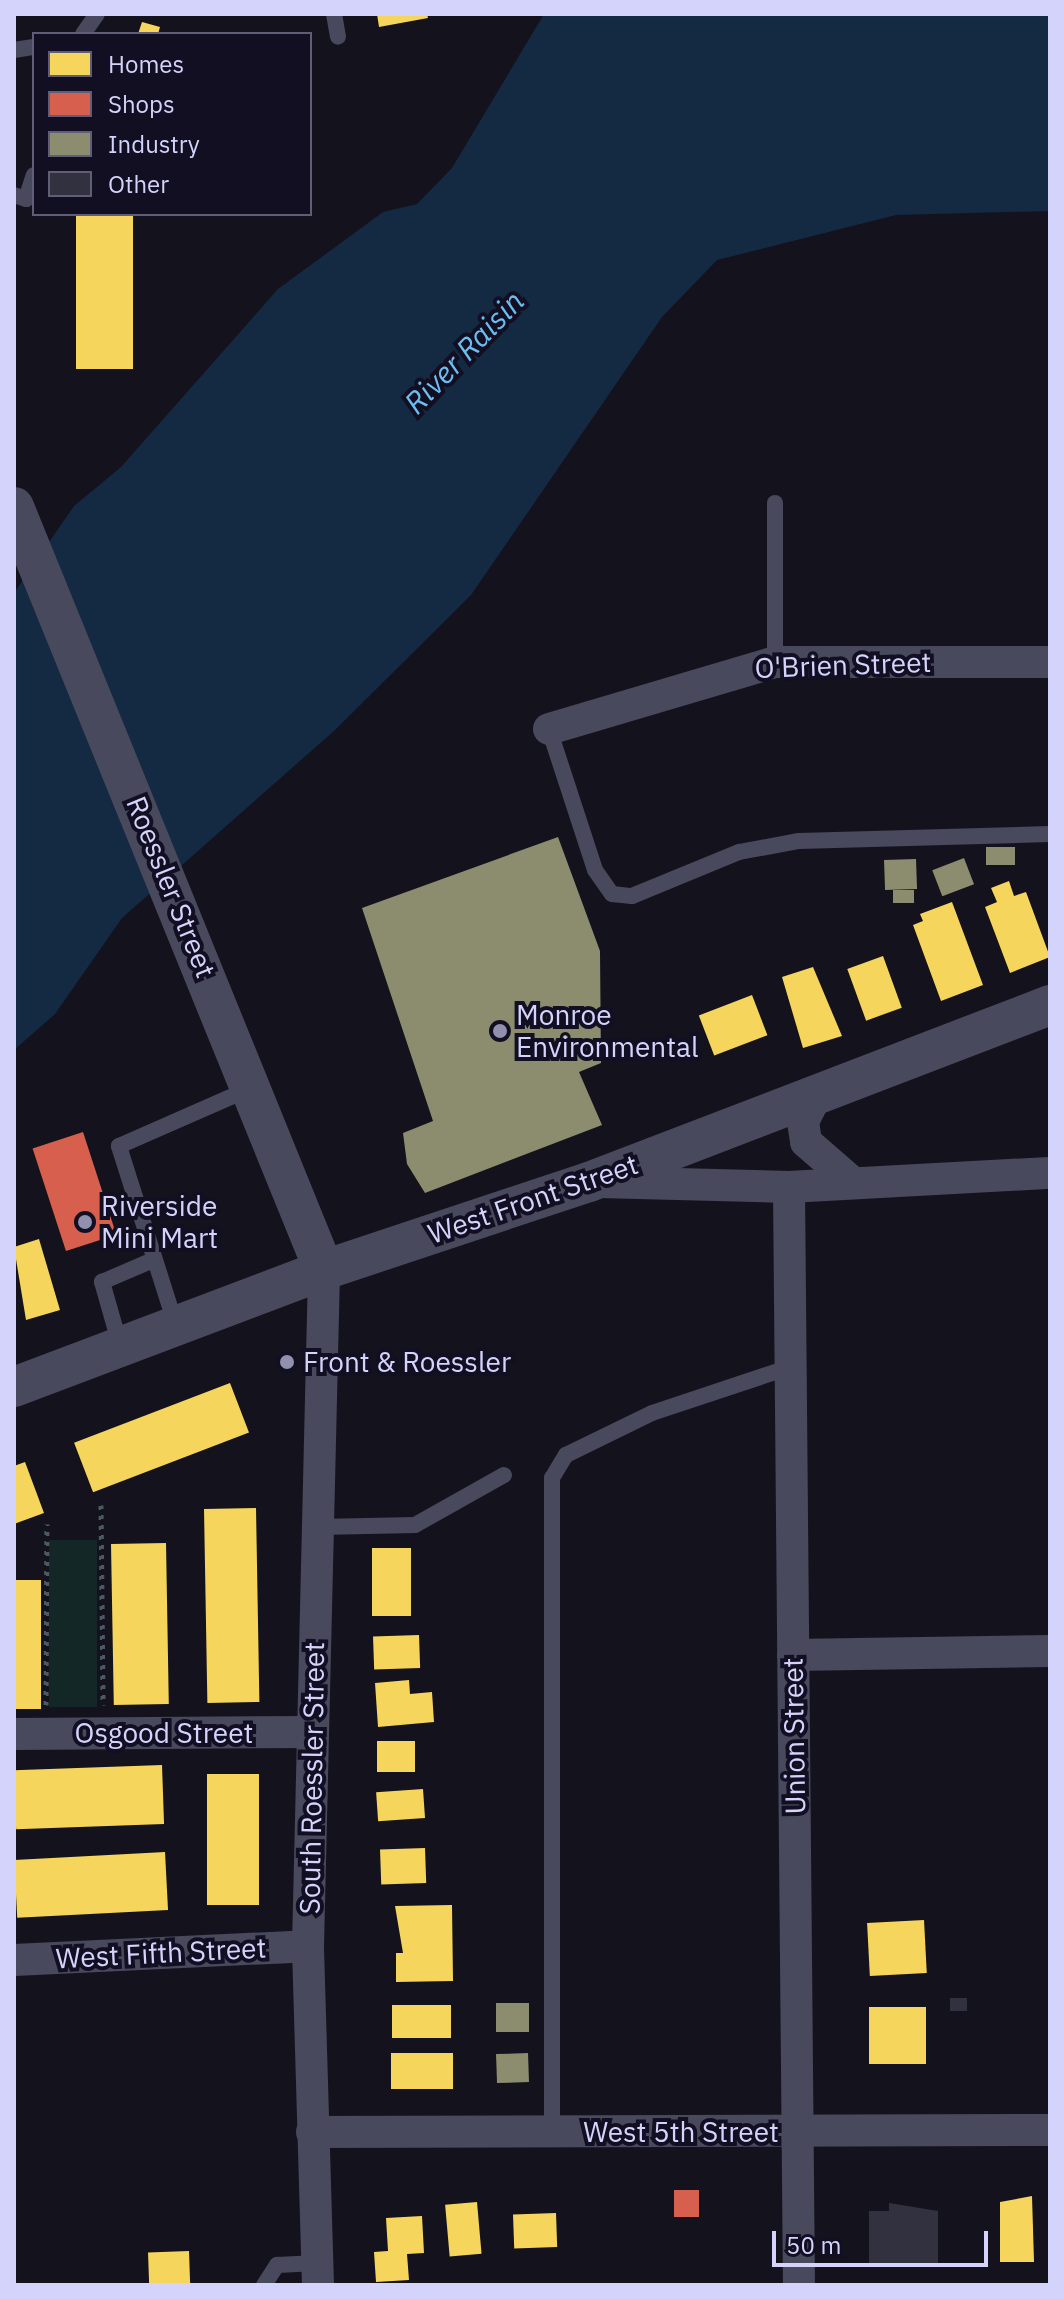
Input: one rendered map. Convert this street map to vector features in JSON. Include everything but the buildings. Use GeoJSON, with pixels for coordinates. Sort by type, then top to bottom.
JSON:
{"type":"FeatureCollection","features":[{"type":"Feature","properties":{"kind":"street","name":"Roessler Street"},"geometry":{"type":"LineString","coordinates":[[14,507],[324,1270]]}},
{"type":"Feature","properties":{"kind":"street","name":"O'Brien Street"},"geometry":{"type":"LineString","coordinates":[[549,729],[775,662],[1050,662]]}},
{"type":"Feature","properties":{"kind":"street","name":"West Front Street"},"geometry":{"type":"LineString","coordinates":[[14,1387],[324,1270],[589,1182],[1050,1005]]}},
{"type":"Feature","properties":{"kind":"street"},"geometry":{"type":"LineString","coordinates":[[817,1094],[803,1122],[806,1142],[852,1182]]}},
{"type":"Feature","properties":{"kind":"street"},"geometry":{"type":"LineString","coordinates":[[589,1182],[789,1187],[1050,1173]]}},
{"type":"Feature","properties":{"kind":"street","name":"Union Street"},"geometry":{"type":"LineString","coordinates":[[789,1187],[799,2285]]}},
{"type":"Feature","properties":{"kind":"street","name":"South Roessler Street"},"geometry":{"type":"LineString","coordinates":[[318,2274],[308,1946],[324,1270]]}},
{"type":"Feature","properties":{"kind":"street"},"geometry":{"type":"LineString","coordinates":[[793,1655],[1050,1651]]}},
{"type":"Feature","properties":{"kind":"street","name":"Osgood Street"},"geometry":{"type":"LineString","coordinates":[[14,1734],[313,1732]]}},
{"type":"Feature","properties":{"kind":"street","name":"West Fifth Street"},"geometry":{"type":"LineString","coordinates":[[14,1960],[308,1946]]}},
{"type":"Feature","properties":{"kind":"street","name":"West 5th Street"},"geometry":{"type":"LineString","coordinates":[[312,2132],[1050,2130]]}},
{"type":"Feature","properties":{"kind":"lane"},"geometry":{"type":"LineString","coordinates":[[84,32],[97,14]]}},
{"type":"Feature","properties":{"kind":"lane"},"geometry":{"type":"LineString","coordinates":[[334,14],[338,37]]}},
{"type":"Feature","properties":{"kind":"lane"},"geometry":{"type":"LineString","coordinates":[[14,195],[26,199],[32,181]]}},
{"type":"Feature","properties":{"kind":"lane"},"geometry":{"type":"LineString","coordinates":[[775,503],[775,662]]}},
{"type":"Feature","properties":{"kind":"lane"},"geometry":{"type":"LineString","coordinates":[[549,729],[595,870],[612,894],[632,896],[739,852],[799,841],[1050,834]]}},
{"type":"Feature","properties":{"kind":"lane"},"geometry":{"type":"LineString","coordinates":[[176,1326],[119,1146],[251,1087]]}},
{"type":"Feature","properties":{"kind":"lane"},"geometry":{"type":"LineString","coordinates":[[120,1347],[102,1282],[153,1260]]}},
{"type":"Feature","properties":{"kind":"lane"},"geometry":{"type":"LineString","coordinates":[[552,2132],[552,1478],[566,1455],[652,1413],[790,1367]]}},
{"type":"Feature","properties":{"kind":"lane"},"geometry":{"type":"LineString","coordinates":[[318,1527],[415,1525],[504,1475]]}},
{"type":"Feature","properties":{"kind":"lane"},"geometry":{"type":"LineString","coordinates":[[264,2285],[277,2265],[318,2274]]}},
{"type":"Feature","properties":{"kind":"path"},"geometry":{"type":"LineString","coordinates":[[101,1505],[104,1734]]}},
{"type":"Feature","properties":{"kind":"path"},"geometry":{"type":"LineString","coordinates":[[46,1734],[47,1524]]}},
{"type":"Feature","properties":{"kind":"green space"},"geometry":{"type":"Polygon","coordinates":[[[49,1540],[97,1540],[97,1707],[49,1707],[49,1540]]]}},
{"type":"Feature","properties":{"kind":"water","name":"River Raisin"},"geometry":{"type":"Polygon","coordinates":[[[544,14],[1050,14],[1050,211],[896,215],[717,260],[662,317],[471,595],[335,730],[122,918],[55,1014],[14,1050],[14,593],[74,506],[121,467],[278,289],[383,212],[417,204],[452,168],[544,14]]]}},
{"type":"Feature","properties":{"kind":"place","name":"Monroe Environmental"},"geometry":{"type":"Point","coordinates":[500,1031]}},
{"type":"Feature","properties":{"kind":"place","name":"Riverside Mini Mart"},"geometry":{"type":"Point","coordinates":[85,1222]}},
{"type":"Feature","properties":{"kind":"place","name":"Front & Roessler"},"geometry":{"type":"Point","coordinates":[287,1362]}}]}
